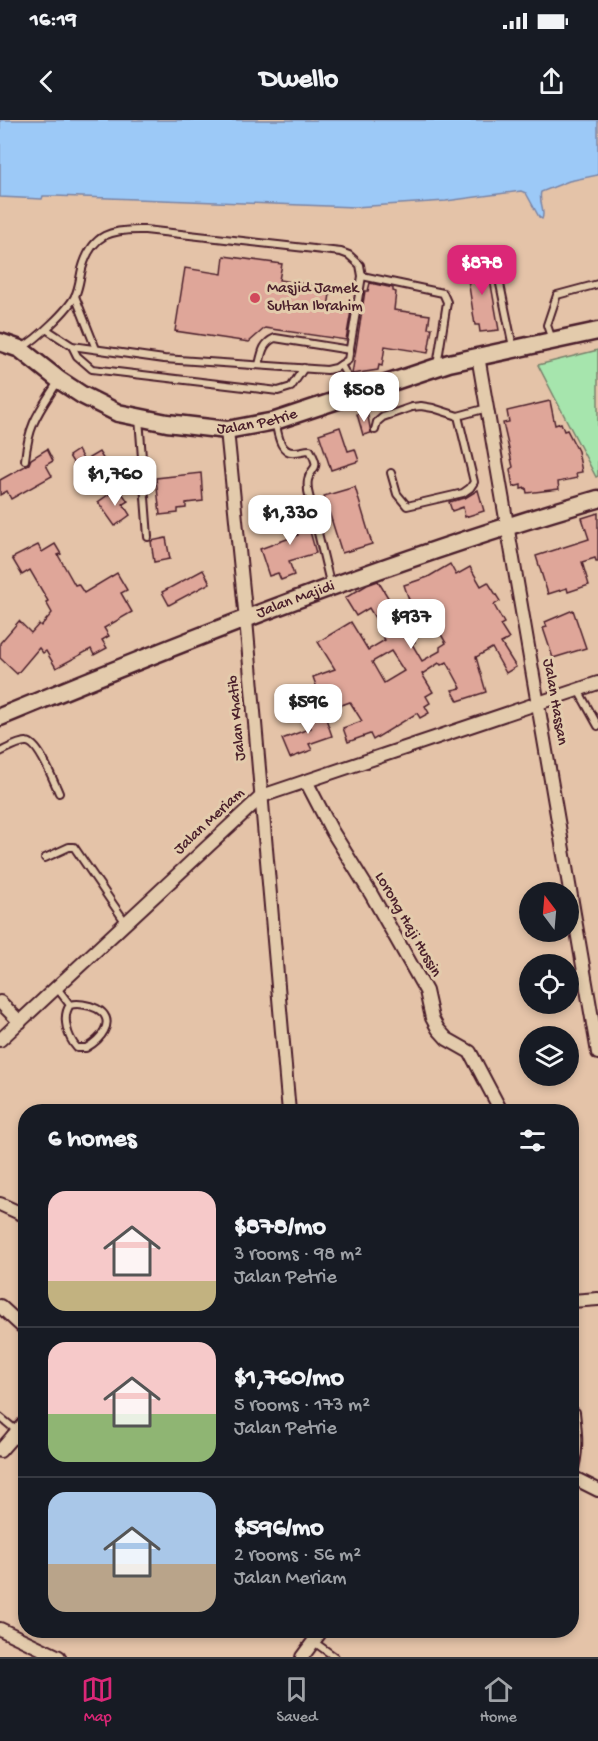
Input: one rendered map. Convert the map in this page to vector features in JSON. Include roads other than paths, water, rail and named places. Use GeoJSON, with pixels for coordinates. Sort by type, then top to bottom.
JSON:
{"type":"FeatureCollection","features":[{"type":"Feature","properties":{"kind":"street","name":"Jalan Petrie"},"geometry":{"type":"LineString","coordinates":[[7,346],[59,380],[103,406],[118,412],[167,423],[227,430],[275,421],[436,367],[598,331]]}},
{"type":"Feature","properties":{"kind":"street","name":"Jalan Hassan"},"geometry":{"type":"LineString","coordinates":[[478,356],[598,1053]]}},
{"type":"Feature","properties":{"kind":"street","name":"Jalan Khatib"},"geometry":{"type":"LineString","coordinates":[[227,430],[288,1104]]}},
{"type":"Feature","properties":{"kind":"street","name":"Jalan Majidi"},"geometry":{"type":"LineString","coordinates":[[0,717],[99,676],[331,588],[508,525],[598,499]]}},
{"type":"Feature","properties":{"kind":"street","name":"Jalan Meriam"},"geometry":{"type":"LineString","coordinates":[[0,1040],[262,796],[598,683]]}},
{"type":"Feature","properties":{"kind":"street","name":"Lorong Haji Hussin"},"geometry":{"type":"LineString","coordinates":[[306,781],[332,831],[426,991],[432,1018],[438,1029],[447,1039],[470,1052],[497,1104]]}},
{"type":"Feature","properties":{"kind":"street"},"geometry":{"type":"LineString","coordinates":[[0,1002],[20,1022]]}},
{"type":"Feature","properties":{"kind":"street"},"geometry":{"type":"LineString","coordinates":[[0,1204],[18,1212]]}},
{"type":"Feature","properties":{"kind":"street"},"geometry":{"type":"LineString","coordinates":[[579,1300],[598,1299]]}},
{"type":"Feature","properties":{"kind":"street"},"geometry":{"type":"LineString","coordinates":[[0,1306],[18,1323]]}},
{"type":"Feature","properties":{"kind":"street"},"geometry":{"type":"LineString","coordinates":[[0,1451],[18,1430]]}},
{"type":"Feature","properties":{"kind":"street"},"geometry":{"type":"LineString","coordinates":[[579,1481],[598,1490]]}},
{"type":"Feature","properties":{"kind":"street"},"geometry":{"type":"LineString","coordinates":[[0,1629],[18,1638]]}},
{"type":"Feature","properties":{"kind":"street"},"geometry":{"type":"LineString","coordinates":[[19,1638],[59,1657]]}},
{"type":"Feature","properties":{"kind":"street"},"geometry":{"type":"LineString","coordinates":[[302,1657],[316,1638]]}},
{"type":"Feature","properties":{"kind":"lane"},"geometry":{"type":"LineString","coordinates":[[7,346],[46,329],[75,296],[84,265],[94,244],[111,232],[123,230],[341,252],[350,255],[360,265],[362,276],[348,360],[336,369],[164,359],[72,346],[46,329]]}},
{"type":"Feature","properties":{"kind":"lane"},"geometry":{"type":"LineString","coordinates":[[472,257],[488,256],[495,260],[514,349]]}},
{"type":"Feature","properties":{"kind":"lane"},"geometry":{"type":"LineString","coordinates":[[362,276],[443,293],[447,302],[436,367]]}},
{"type":"Feature","properties":{"kind":"lane"},"geometry":{"type":"LineString","coordinates":[[553,341],[547,326],[557,295],[598,284]]}},
{"type":"Feature","properties":{"kind":"lane"},"geometry":{"type":"LineString","coordinates":[[75,296],[96,349]]}},
{"type":"Feature","properties":{"kind":"lane"},"geometry":{"type":"LineString","coordinates":[[259,364],[263,347],[275,338],[350,350]]}},
{"type":"Feature","properties":{"kind":"lane"},"geometry":{"type":"LineString","coordinates":[[72,346],[77,356],[92,369],[278,391],[291,387],[304,368]]}},
{"type":"Feature","properties":{"kind":"lane"},"geometry":{"type":"LineString","coordinates":[[341,365],[357,394]]}},
{"type":"Feature","properties":{"kind":"lane"},"geometry":{"type":"LineString","coordinates":[[25,460],[27,438],[33,421],[59,380]]}},
{"type":"Feature","properties":{"kind":"lane"},"geometry":{"type":"LineString","coordinates":[[375,430],[377,422],[383,417],[412,407],[433,408],[458,416],[487,408]]}},
{"type":"Feature","properties":{"kind":"lane"},"geometry":{"type":"LineString","coordinates":[[391,473],[397,494],[401,502],[407,506],[463,493],[471,488],[474,482],[458,416]]}},
{"type":"Feature","properties":{"kind":"lane"},"geometry":{"type":"LineString","coordinates":[[139,418],[148,537]]}},
{"type":"Feature","properties":{"kind":"lane"},"geometry":{"type":"LineString","coordinates":[[275,421],[281,445],[286,451],[292,453],[310,450],[315,461],[315,468],[307,481],[308,491],[331,588]]}},
{"type":"Feature","properties":{"kind":"lane"},"geometry":{"type":"LineString","coordinates":[[578,690],[598,726]]}},
{"type":"Feature","properties":{"kind":"lane"},"geometry":{"type":"LineString","coordinates":[[0,752],[27,742],[36,747],[59,793]]}},
{"type":"Feature","properties":{"kind":"lane"},"geometry":{"type":"LineString","coordinates":[[45,858],[74,847],[126,923]]}},
{"type":"Feature","properties":{"kind":"lane"},"geometry":{"type":"LineString","coordinates":[[56,988],[70,1005]]}},
{"type":"Feature","properties":{"kind":"lane"},"geometry":{"type":"LineString","coordinates":[[88,1004],[105,1017],[104,1032],[86,1048],[76,1048],[69,1036],[66,1015],[70,1005],[88,1004]]}},
{"type":"Feature","properties":{"kind":"lane"},"geometry":{"type":"LineString","coordinates":[[0,1417],[15,1434]]}},
{"type":"Feature","properties":{"kind":"lane"},"geometry":{"type":"LineString","coordinates":[[579,1434],[579,1450]]}},
{"type":"Feature","properties":{"kind":"lane"},"geometry":{"type":"LineString","coordinates":[[314,1641],[335,1657]]}},
{"type":"Feature","properties":{"kind":"water"},"geometry":{"type":"Polygon","coordinates":[[[0,120],[598,120],[598,175],[569,181],[541,192],[542,219],[526,193],[521,191],[446,201],[355,207],[55,196],[43,196],[42,199],[0,197],[0,120]]]}},
{"type":"Feature","properties":{"kind":"place","name":"Masjid Jamek Sultan Ibrahim"},"geometry":{"type":"Point","coordinates":[255,298]}}]}
